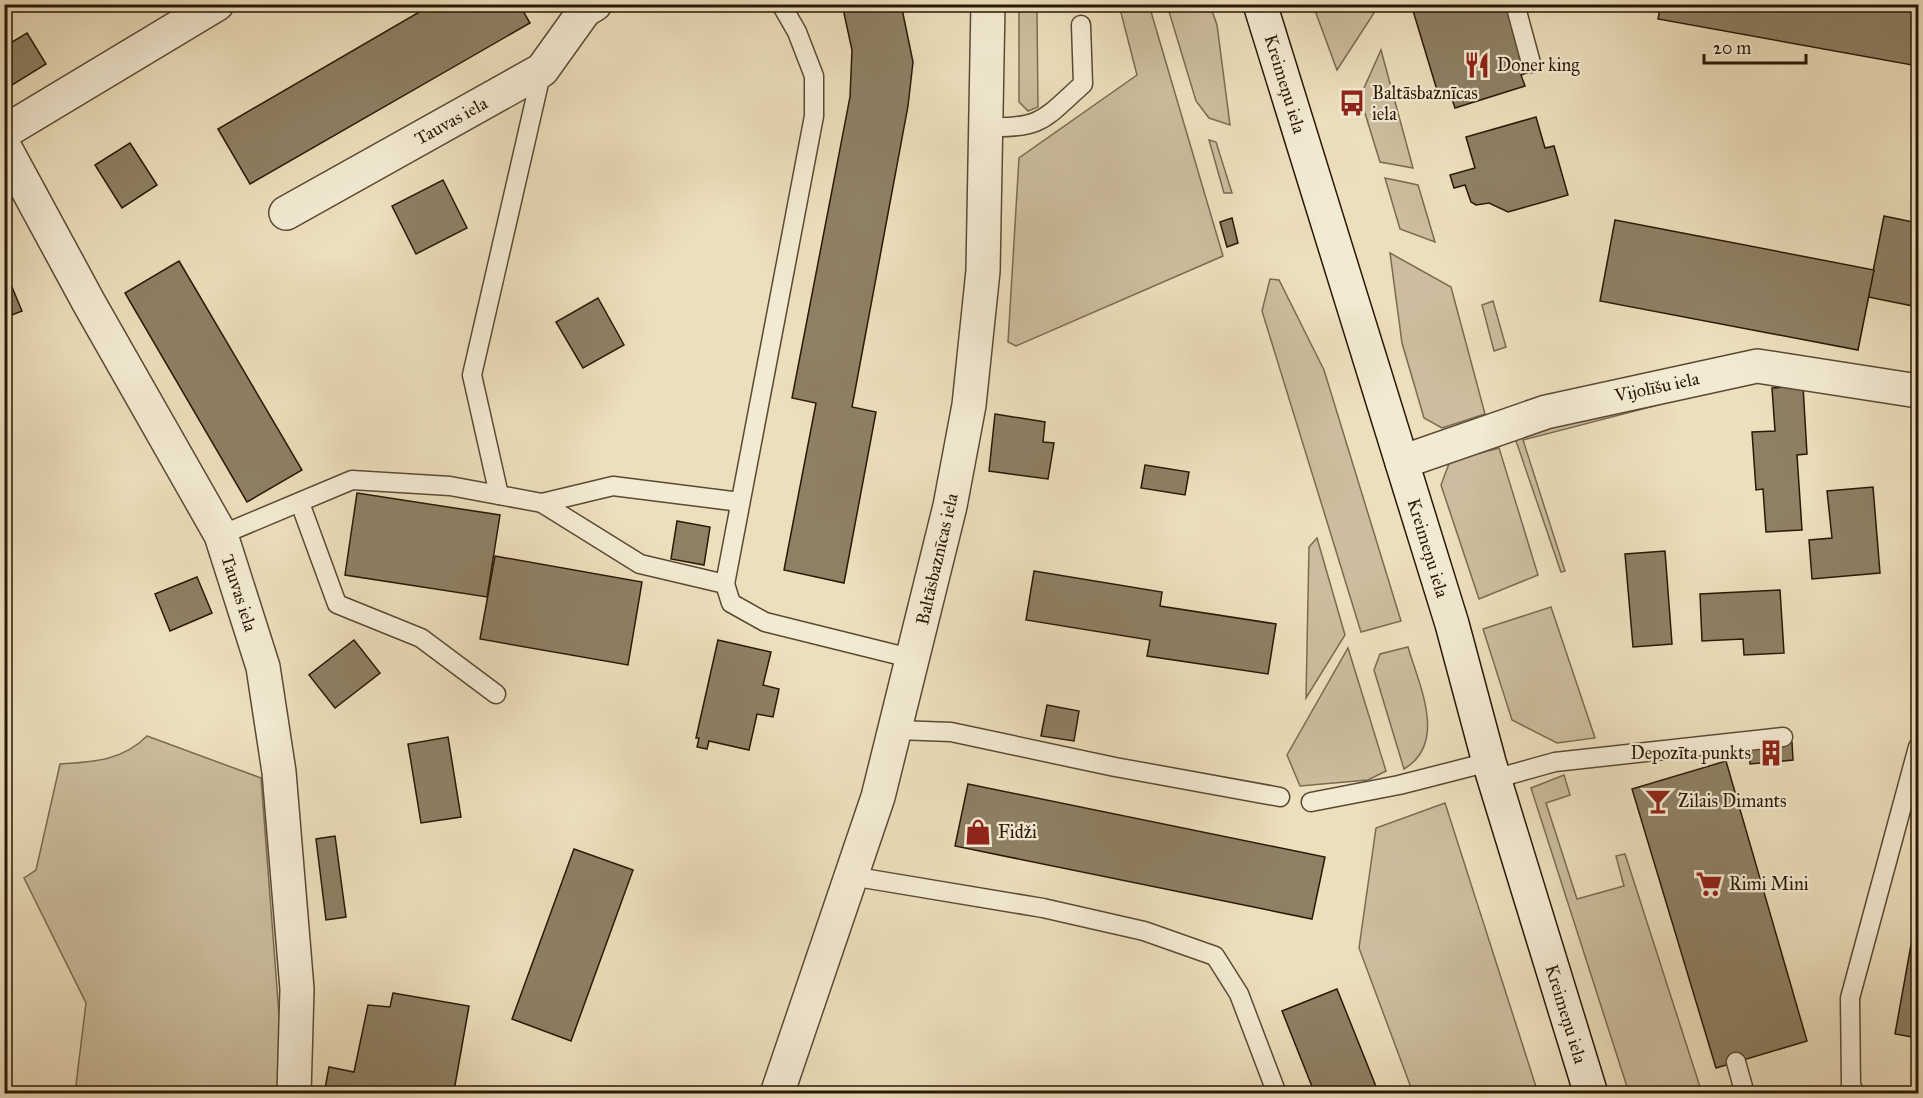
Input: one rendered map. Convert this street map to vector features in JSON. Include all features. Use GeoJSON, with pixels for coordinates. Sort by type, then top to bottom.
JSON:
{"type":"FeatureCollection","features":[{"type":"Feature","properties":{"kind":"street","name":"Tauvas iela"},"geometry":{"type":"LineString","coordinates":[[286,213],[542,70],[585,10],[595,4]]}},
{"type":"Feature","properties":{"kind":"street","name":"Baltāsbaznīcas iela"},"geometry":{"type":"LineString","coordinates":[[777,1094],[878,797],[897,730],[950,506],[969,405],[983,271],[988,4]]}},
{"type":"Feature","properties":{"kind":"street","name":"Kreimeņu iela"},"geometry":{"type":"LineString","coordinates":[[1260,4],[1452,624],[1492,770],[1591,1094]]}},
{"type":"Feature","properties":{"kind":"street"},"geometry":{"type":"LineString","coordinates":[[4,132],[199,9]]}},
{"type":"Feature","properties":{"kind":"street","name":"Tauvas iela"},"geometry":{"type":"LineString","coordinates":[[4,146],[88,303],[221,535],[262,666],[279,772],[297,989],[294,1094]]}},
{"type":"Feature","properties":{"kind":"street","name":"Vijolīšu iela"},"geometry":{"type":"LineString","coordinates":[[1402,462],[1545,407],[1757,366],[1918,391]]}},
{"type":"Feature","properties":{"kind":"lane"},"geometry":{"type":"LineString","coordinates":[[781,4],[797,32],[814,76],[814,116],[725,584],[731,603],[765,622],[914,659]]}},
{"type":"Feature","properties":{"kind":"lane"},"geometry":{"type":"LineString","coordinates":[[1515,4],[1531,63]]}},
{"type":"Feature","properties":{"kind":"lane"},"geometry":{"type":"LineString","coordinates":[[987,127],[1012,128],[1041,122],[1083,84],[1081,25]]}},
{"type":"Feature","properties":{"kind":"lane"},"geometry":{"type":"LineString","coordinates":[[499,495],[471,375],[542,70]]}},
{"type":"Feature","properties":{"kind":"lane"},"geometry":{"type":"LineString","coordinates":[[221,535],[352,480],[450,486],[542,502],[614,486],[740,502]]}},
{"type":"Feature","properties":{"kind":"lane"},"geometry":{"type":"LineString","coordinates":[[300,502],[337,604],[421,638],[496,694]]}},
{"type":"Feature","properties":{"kind":"lane"},"geometry":{"type":"LineString","coordinates":[[542,502],[640,564],[725,584]]}},
{"type":"Feature","properties":{"kind":"lane"},"geometry":{"type":"LineString","coordinates":[[897,730],[951,732],[1115,768],[1280,797]]}},
{"type":"Feature","properties":{"kind":"lane"},"geometry":{"type":"LineString","coordinates":[[1311,802],[1492,770],[1783,737]]}},
{"type":"Feature","properties":{"kind":"lane"},"geometry":{"type":"LineString","coordinates":[[1856,1094],[1851,1086],[1850,998],[1918,747]]}},
{"type":"Feature","properties":{"kind":"lane"},"geometry":{"type":"LineString","coordinates":[[851,876],[1043,908],[1144,930],[1215,956],[1239,994],[1277,1094]]}},
{"type":"Feature","properties":{"kind":"lane"},"geometry":{"type":"LineString","coordinates":[[1736,1062],[1745,1094]]}},
{"type":"Feature","properties":{"kind":"shaded area"},"geometry":{"type":"Polygon","coordinates":[[[1119,5],[1149,5],[1223,256],[1016,346],[1008,342],[1019,158],[1137,75],[1119,5]]]}},
{"type":"Feature","properties":{"kind":"shaded area"},"geometry":{"type":"Polygon","coordinates":[[[1167,5],[1210,5],[1217,25],[1230,125],[1209,118],[1196,101],[1167,5]]]}},
{"type":"Feature","properties":{"kind":"shaded area"},"geometry":{"type":"Polygon","coordinates":[[[1313,5],[1371,5],[1374,13],[1337,70],[1313,5]]]}},
{"type":"Feature","properties":{"kind":"shaded area"},"geometry":{"type":"Polygon","coordinates":[[[1019,10],[1037,11],[1038,107],[1028,111],[1019,102],[1019,10]]]}},
{"type":"Feature","properties":{"kind":"shaded area"},"geometry":{"type":"Polygon","coordinates":[[[1381,50],[1413,168],[1380,162],[1360,97],[1381,50]]]}},
{"type":"Feature","properties":{"kind":"shaded area"},"geometry":{"type":"Polygon","coordinates":[[[1209,140],[1216,142],[1232,193],[1224,193],[1209,140]]]}},
{"type":"Feature","properties":{"kind":"shaded area"},"geometry":{"type":"Polygon","coordinates":[[[1385,178],[1418,185],[1435,242],[1400,229],[1385,178]]]}},
{"type":"Feature","properties":{"kind":"shaded area"},"geometry":{"type":"Polygon","coordinates":[[[1390,253],[1451,287],[1485,414],[1442,428],[1424,418],[1402,343],[1390,253]]]}},
{"type":"Feature","properties":{"kind":"shaded area"},"geometry":{"type":"Polygon","coordinates":[[[1270,279],[1279,280],[1324,370],[1401,621],[1361,632],[1262,311],[1270,279]]]}},
{"type":"Feature","properties":{"kind":"shaded area"},"geometry":{"type":"Polygon","coordinates":[[[1493,301],[1506,347],[1494,351],[1482,305],[1493,301]]]}},
{"type":"Feature","properties":{"kind":"shaded area"},"geometry":{"type":"Polygon","coordinates":[[[1685,398],[1523,440],[1565,571],[1561,572],[1515,438],[1518,434],[1685,398]]]}},
{"type":"Feature","properties":{"kind":"shaded area"},"geometry":{"type":"Polygon","coordinates":[[[1499,448],[1538,575],[1479,599],[1441,485],[1450,461],[1499,448]]]}},
{"type":"Feature","properties":{"kind":"shaded area"},"geometry":{"type":"Polygon","coordinates":[[[1317,538],[1345,635],[1306,698],[1309,547],[1317,538]]]}},
{"type":"Feature","properties":{"kind":"shaded area"},"geometry":{"type":"Polygon","coordinates":[[[1551,607],[1595,738],[1557,743],[1512,720],[1483,629],[1551,607]]]}},
{"type":"Feature","properties":{"kind":"shaded area"},"geometry":{"type":"Polygon","coordinates":[[[1408,647],[1423,695],[1428,729],[1425,744],[1417,758],[1404,769],[1374,670],[1380,654],[1408,647]]]}},
{"type":"Feature","properties":{"kind":"shaded area"},"geometry":{"type":"Polygon","coordinates":[[[1348,648],[1386,771],[1368,780],[1300,786],[1287,755],[1348,648]]]}},
{"type":"Feature","properties":{"kind":"shaded area"},"geometry":{"type":"Polygon","coordinates":[[[147,736],[261,778],[283,1067],[280,1093],[75,1093],[86,1003],[24,878],[36,870],[60,764],[106,759],[128,751],[147,736]]]}},
{"type":"Feature","properties":{"kind":"shaded area"},"geometry":{"type":"Polygon","coordinates":[[[1564,775],[1570,795],[1546,803],[1577,899],[1624,886],[1616,856],[1625,854],[1702,1093],[1629,1093],[1531,788],[1564,775]]]}},
{"type":"Feature","properties":{"kind":"shaded area"},"geometry":{"type":"Polygon","coordinates":[[[1445,803],[1538,1093],[1413,1093],[1359,948],[1376,828],[1445,803]]]}},
{"type":"Feature","properties":{"kind":"building"},"geometry":{"type":"Polygon","coordinates":[[[433,4],[519,4],[530,23],[250,184],[218,129],[433,4]]]}},
{"type":"Feature","properties":{"kind":"building"},"geometry":{"type":"Polygon","coordinates":[[[842,4],[901,4],[913,62],[908,106],[852,407],[876,412],[844,583],[784,570],[816,403],[792,398],[850,97],[852,50],[842,4]]]}},
{"type":"Feature","properties":{"kind":"building"},"geometry":{"type":"Polygon","coordinates":[[[1411,4],[1506,4],[1527,73],[1521,75],[1525,86],[1455,108],[1451,96],[1440,100],[1411,4]]]}},
{"type":"Feature","properties":{"kind":"building"},"geometry":{"type":"Polygon","coordinates":[[[1661,4],[1918,4],[1918,30],[1912,65],[1658,19],[1661,4]]]}},
{"type":"Feature","properties":{"kind":"building"},"geometry":{"type":"Polygon","coordinates":[[[27,33],[46,64],[4,90],[4,47],[27,33]]]}},
{"type":"Feature","properties":{"kind":"building"},"geometry":{"type":"Polygon","coordinates":[[[1536,117],[1545,148],[1554,146],[1568,195],[1508,212],[1489,203],[1476,205],[1471,202],[1465,185],[1454,188],[1450,175],[1475,168],[1466,137],[1536,117]]]}},
{"type":"Feature","properties":{"kind":"building"},"geometry":{"type":"Polygon","coordinates":[[[130,143],[157,185],[122,208],[95,165],[130,143]]]}},
{"type":"Feature","properties":{"kind":"building"},"geometry":{"type":"Polygon","coordinates":[[[443,180],[467,228],[416,254],[392,206],[443,180]]]}},
{"type":"Feature","properties":{"kind":"building"},"geometry":{"type":"Polygon","coordinates":[[[1884,216],[1918,223],[1918,307],[1868,297],[1884,216]]]}},
{"type":"Feature","properties":{"kind":"building"},"geometry":{"type":"Polygon","coordinates":[[[1232,218],[1238,243],[1227,247],[1220,222],[1232,218]]]}},
{"type":"Feature","properties":{"kind":"building"},"geometry":{"type":"Polygon","coordinates":[[[1615,220],[1874,270],[1858,350],[1600,301],[1615,220]]]}},
{"type":"Feature","properties":{"kind":"building"},"geometry":{"type":"Polygon","coordinates":[[[179,261],[302,470],[247,502],[125,293],[179,261]]]}},
{"type":"Feature","properties":{"kind":"building"},"geometry":{"type":"Polygon","coordinates":[[[9,280],[22,311],[4,318],[4,282],[9,280]]]}},
{"type":"Feature","properties":{"kind":"building"},"geometry":{"type":"Polygon","coordinates":[[[598,298],[624,345],[583,368],[556,322],[598,298]]]}},
{"type":"Feature","properties":{"kind":"building"},"geometry":{"type":"Polygon","coordinates":[[[1803,386],[1807,454],[1797,455],[1802,530],[1766,532],[1763,489],[1756,490],[1752,432],[1775,431],[1772,388],[1803,386]]]}},
{"type":"Feature","properties":{"kind":"building"},"geometry":{"type":"Polygon","coordinates":[[[995,414],[1045,422],[1043,442],[1054,443],[1048,479],[989,471],[995,414]]]}},
{"type":"Feature","properties":{"kind":"building"},"geometry":{"type":"Polygon","coordinates":[[[1145,465],[1189,472],[1185,495],[1141,488],[1145,465]]]}},
{"type":"Feature","properties":{"kind":"building"},"geometry":{"type":"Polygon","coordinates":[[[1873,487],[1880,573],[1812,579],[1809,540],[1832,538],[1827,491],[1873,487]]]}},
{"type":"Feature","properties":{"kind":"building"},"geometry":{"type":"Polygon","coordinates":[[[357,493],[500,515],[487,597],[345,575],[357,493]]]}},
{"type":"Feature","properties":{"kind":"building"},"geometry":{"type":"Polygon","coordinates":[[[677,521],[710,527],[704,565],[671,559],[677,521]]]}},
{"type":"Feature","properties":{"kind":"building"},"geometry":{"type":"Polygon","coordinates":[[[1665,551],[1672,644],[1633,647],[1625,554],[1665,551]]]}},
{"type":"Feature","properties":{"kind":"building"},"geometry":{"type":"Polygon","coordinates":[[[495,556],[642,582],[628,665],[480,639],[495,556]]]}},
{"type":"Feature","properties":{"kind":"building"},"geometry":{"type":"Polygon","coordinates":[[[1034,571],[1162,592],[1160,606],[1276,624],[1268,674],[1147,656],[1150,640],[1026,620],[1034,571]]]}},
{"type":"Feature","properties":{"kind":"building"},"geometry":{"type":"Polygon","coordinates":[[[197,577],[212,613],[170,631],[155,594],[197,577]]]}},
{"type":"Feature","properties":{"kind":"building"},"geometry":{"type":"Polygon","coordinates":[[[1780,590],[1784,653],[1744,655],[1743,639],[1702,641],[1700,594],[1780,590]]]}},
{"type":"Feature","properties":{"kind":"building"},"geometry":{"type":"Polygon","coordinates":[[[354,640],[380,673],[335,708],[309,675],[354,640]]]}},
{"type":"Feature","properties":{"kind":"building"},"geometry":{"type":"Polygon","coordinates":[[[718,640],[771,652],[763,685],[779,689],[773,717],[757,714],[749,750],[709,741],[707,749],[697,747],[699,738],[696,738],[718,640]]]}},
{"type":"Feature","properties":{"kind":"building"},"geometry":{"type":"Polygon","coordinates":[[[1047,705],[1079,711],[1074,741],[1041,736],[1047,705]]]}},
{"type":"Feature","properties":{"kind":"building"},"geometry":{"type":"Polygon","coordinates":[[[448,737],[461,817],[421,823],[408,744],[448,737]]]}},
{"type":"Feature","properties":{"kind":"building","name":"Depozīta punkts"},"geometry":{"type":"Polygon","coordinates":[[[1792,742],[1793,760],[1750,764],[1749,745],[1792,742]]]}},
{"type":"Feature","properties":{"kind":"building"},"geometry":{"type":"Polygon","coordinates":[[[1726,761],[1807,1041],[1716,1068],[1632,789],[1726,761]]]}},
{"type":"Feature","properties":{"kind":"building"},"geometry":{"type":"Polygon","coordinates":[[[968,784],[1325,857],[1312,919],[955,846],[968,784]]]}},
{"type":"Feature","properties":{"kind":"building"},"geometry":{"type":"Polygon","coordinates":[[[335,836],[346,917],[326,920],[316,839],[335,836]]]}},
{"type":"Feature","properties":{"kind":"building"},"geometry":{"type":"Polygon","coordinates":[[[574,849],[633,870],[571,1041],[512,1019],[574,849]]]}},
{"type":"Feature","properties":{"kind":"building"},"geometry":{"type":"Polygon","coordinates":[[[1918,906],[1918,1038],[1895,1034],[1918,906]]]}},
{"type":"Feature","properties":{"kind":"building"},"geometry":{"type":"Polygon","coordinates":[[[1337,989],[1379,1094],[1315,1094],[1282,1011],[1337,989]]]}},
{"type":"Feature","properties":{"kind":"building"},"geometry":{"type":"Polygon","coordinates":[[[393,993],[469,1006],[454,1091],[429,1086],[428,1094],[324,1094],[329,1067],[354,1072],[368,1005],[390,1007],[393,993]]]}},
{"type":"Feature","properties":{"kind":"place","name":"Doner king"},"geometry":{"type":"Point","coordinates":[1477,65]}},
{"type":"Feature","properties":{"kind":"place","name":"Baltāsbaznīcas iela"},"geometry":{"type":"Point","coordinates":[1352,103]}},
{"type":"Feature","properties":{"kind":"place","name":"Depozīta punkts"},"geometry":{"type":"Point","coordinates":[1771,753]}},
{"type":"Feature","properties":{"kind":"place","name":"Zilais Dimants"},"geometry":{"type":"Point","coordinates":[1658,801]}},
{"type":"Feature","properties":{"kind":"place","name":"Fidži"},"geometry":{"type":"Point","coordinates":[978,832]}},
{"type":"Feature","properties":{"kind":"place","name":"Rimi Mini"},"geometry":{"type":"Point","coordinates":[1709,884]}}]}
